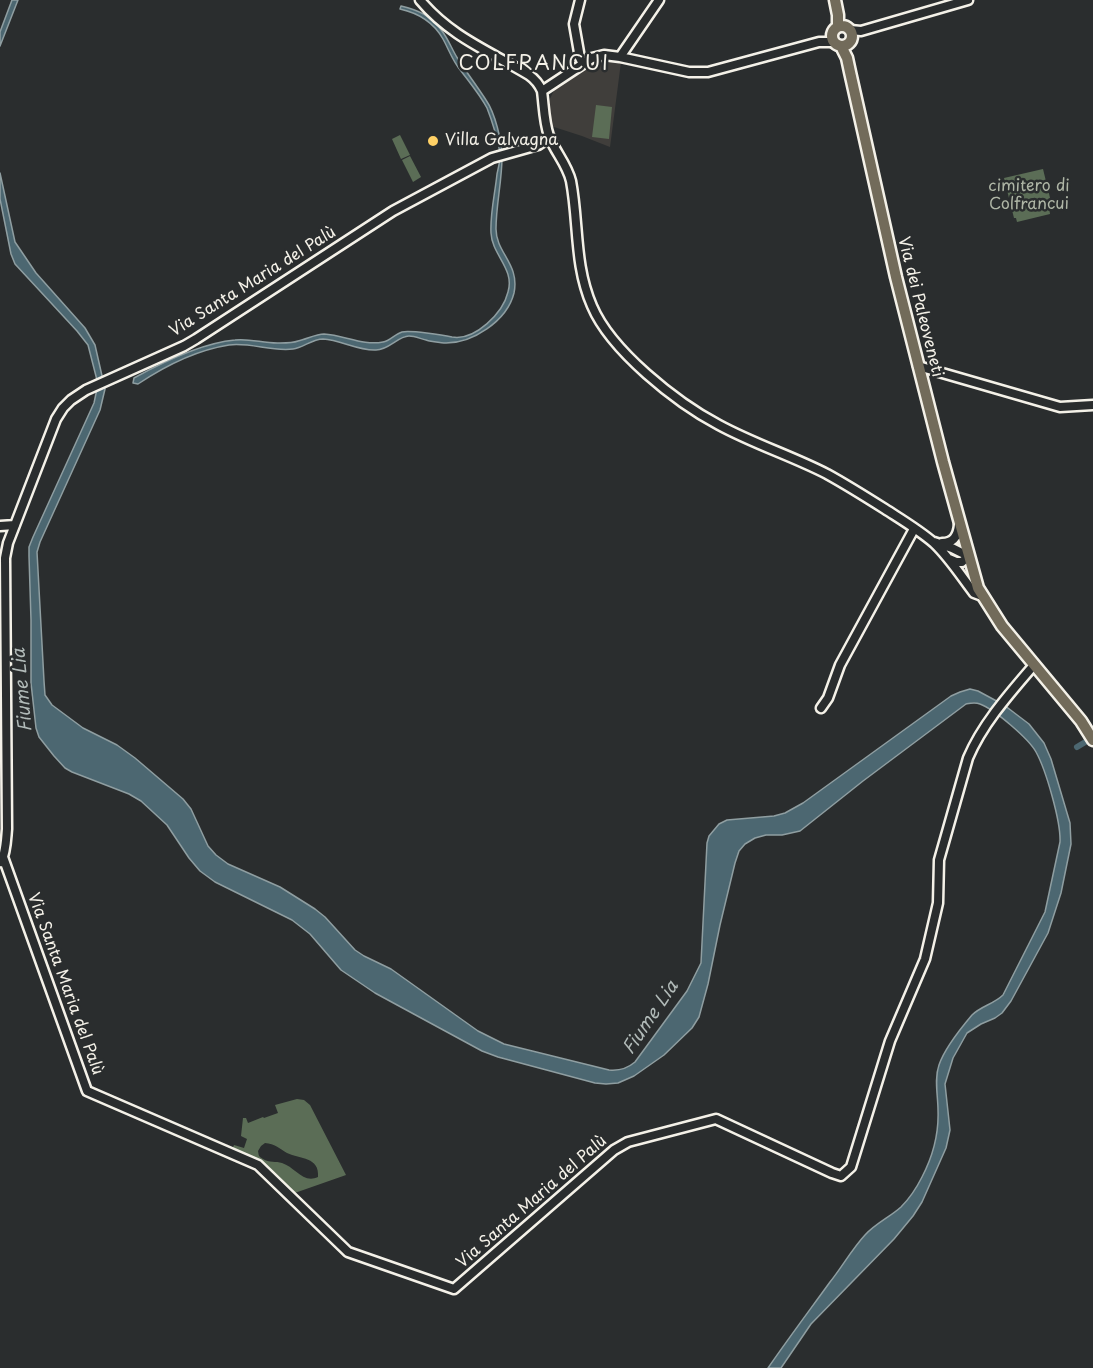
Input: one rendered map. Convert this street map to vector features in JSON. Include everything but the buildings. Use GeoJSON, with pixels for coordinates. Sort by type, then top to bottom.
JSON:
{"type":"FeatureCollection","features":[{"type":"Feature","properties":{"kind":"main road"},"geometry":{"type":"LineString","coordinates":[[835,0],[844,35]]}},
{"type":"Feature","properties":{"kind":"main road","name":"Via dei Paleoveneti"},"geometry":{"type":"LineString","coordinates":[[844,35],[847,58],[896,277],[978,588],[1002,626],[1082,721],[1093,740]]}},
{"type":"Feature","properties":{"kind":"street"},"geometry":{"type":"LineString","coordinates":[[420,0],[438,20],[468,42],[536,80],[542,91],[550,137],[570,179],[578,250],[585,286],[592,307],[614,341],[646,373],[693,410],[720,426],[827,474],[935,542],[952,548],[969,560]]}},
{"type":"Feature","properties":{"kind":"street"},"geometry":{"type":"LineString","coordinates":[[580,0],[574,24],[583,64]]}},
{"type":"Feature","properties":{"kind":"street"},"geometry":{"type":"LineString","coordinates":[[620,57],[659,0]]}},
{"type":"Feature","properties":{"kind":"street"},"geometry":{"type":"LineString","coordinates":[[542,91],[598,56],[620,57],[689,72],[708,72],[969,0]]}},
{"type":"Feature","properties":{"kind":"street","name":"Via Santa Maria del Palù"},"geometry":{"type":"LineString","coordinates":[[550,137],[538,145],[492,158],[393,211],[196,339],[94,386],[71,400],[56,419],[8,543],[5,558],[7,829],[2,860],[87,1091],[258,1165],[348,1252],[454,1289],[614,1150],[628,1142],[716,1119],[841,1176],[851,1167],[890,1041],[925,959],[938,903],[939,860],[968,758],[973,746],[1003,702],[1034,665]]}},
{"type":"Feature","properties":{"kind":"street"},"geometry":{"type":"LineString","coordinates":[[918,366],[1060,407],[1093,405]]}},
{"type":"Feature","properties":{"kind":"street"},"geometry":{"type":"LineString","coordinates":[[935,542],[946,543],[953,540],[958,534],[960,524]]}},
{"type":"Feature","properties":{"kind":"street"},"geometry":{"type":"LineString","coordinates":[[0,526],[15,525]]}},
{"type":"Feature","properties":{"kind":"street"},"geometry":{"type":"LineString","coordinates":[[821,708],[828,698],[840,665],[914,529]]}},
{"type":"Feature","properties":{"kind":"street"},"geometry":{"type":"LineString","coordinates":[[935,542],[974,593],[982,596]]}},
{"type":"Feature","properties":{"kind":"street"},"geometry":{"type":"LineString","coordinates":[[948,559],[956,562],[969,560]]}},
{"type":"Feature","properties":{"kind":"shaded area"},"geometry":{"type":"Polygon","coordinates":[[[603,60],[621,62],[610,147],[551,126],[549,110],[549,101],[556,86],[603,60]]]}},
{"type":"Feature","properties":{"kind":"green space"},"geometry":{"type":"Polygon","coordinates":[[[596,105],[612,107],[609,139],[592,137],[596,105]]]}},
{"type":"Feature","properties":{"kind":"green space"},"geometry":{"type":"Polygon","coordinates":[[[400,135],[410,155],[401,159],[392,139],[400,135]]]}},
{"type":"Feature","properties":{"kind":"green space"},"geometry":{"type":"Polygon","coordinates":[[[410,156],[421,177],[413,182],[402,160],[410,156]]]}},
{"type":"Feature","properties":{"kind":"green space","name":"cimitero di Colfrancui"},"geometry":{"type":"Polygon","coordinates":[[[1043,169],[1052,206],[1049,207],[1050,214],[1017,222],[1004,178],[1043,169]]]}},
{"type":"Feature","properties":{"kind":"green space"},"geometry":{"type":"Polygon","coordinates":[[[297,1099],[304,1100],[310,1105],[346,1175],[289,1195],[267,1173],[230,1154],[234,1145],[244,1148],[247,1139],[241,1136],[243,1118],[246,1118],[248,1123],[278,1113],[275,1105],[297,1099]],[[265,1143],[258,1151],[261,1158],[287,1165],[303,1177],[313,1179],[318,1177],[318,1170],[312,1162],[265,1143]]]}},
{"type":"Feature","properties":{"kind":"water"},"geometry":{"type":"Polygon","coordinates":[[[12,0],[18,0],[0,46],[0,32],[12,0]]]}},
{"type":"Feature","properties":{"kind":"water"},"geometry":{"type":"Polygon","coordinates":[[[401,6],[424,14],[434,21],[486,100],[495,120],[502,150],[496,229],[500,245],[514,274],[515,283],[514,293],[504,313],[477,335],[455,342],[435,342],[409,336],[376,350],[323,339],[285,350],[237,344],[217,347],[170,365],[138,384],[133,383],[134,378],[170,360],[196,349],[222,342],[241,340],[289,343],[324,334],[376,343],[406,332],[461,337],[479,330],[494,317],[505,300],[509,284],[506,269],[492,241],[491,233],[500,156],[499,145],[487,108],[456,64],[439,33],[425,20],[400,9],[401,6]]]}},
{"type":"Feature","properties":{"kind":"water"},"geometry":{"type":"Polygon","coordinates":[[[0,173],[15,242],[36,273],[85,328],[95,345],[105,389],[100,410],[37,552],[45,695],[52,705],[83,728],[117,745],[135,758],[183,799],[191,809],[208,846],[216,855],[228,864],[280,887],[315,909],[355,950],[391,969],[478,1031],[504,1044],[609,1070],[629,1066],[635,1062],[687,991],[701,963],[707,843],[709,836],[719,824],[727,820],[785,813],[803,803],[951,696],[970,689],[1004,705],[1029,724],[1044,743],[1070,823],[1071,844],[1061,893],[1048,933],[1011,1001],[1002,1013],[967,1033],[953,1058],[945,1084],[950,1130],[946,1148],[922,1202],[894,1239],[811,1324],[781,1368],[768,1368],[856,1246],[869,1231],[901,1207],[918,1185],[929,1161],[936,1136],[937,1076],[941,1059],[972,1015],[1003,995],[1045,912],[1060,833],[1052,796],[1036,752],[1019,732],[994,712],[978,703],[966,704],[800,831],[782,835],[766,835],[745,844],[739,851],[735,863],[699,1017],[692,1028],[664,1055],[634,1076],[618,1083],[595,1083],[498,1057],[482,1051],[375,993],[341,970],[310,934],[292,920],[215,882],[200,871],[167,825],[141,801],[65,768],[39,737],[31,683],[29,547],[94,403],[98,384],[88,345],[15,264],[0,199],[0,173]]]}},
{"type":"Feature","properties":{"kind":"waterway"},"geometry":{"type":"LineString","coordinates":[[1077,747],[1087,741]]}},
{"type":"Feature","properties":{"kind":"place","name":"Villa Galvagna"},"geometry":{"type":"Point","coordinates":[433,141]}},
{"type":"Feature","properties":{"kind":"district","name":"COLFRANCUI"},"geometry":{"type":"Point","coordinates":[534,64]}},
{"type":"Feature","properties":{"kind":"water label","name":"Fiume Lia"},"geometry":{"type":"Point","coordinates":[23,690]}},
{"type":"Feature","properties":{"kind":"water label","name":"Fiume Lia"},"geometry":{"type":"Point","coordinates":[651,1018]}}]}
